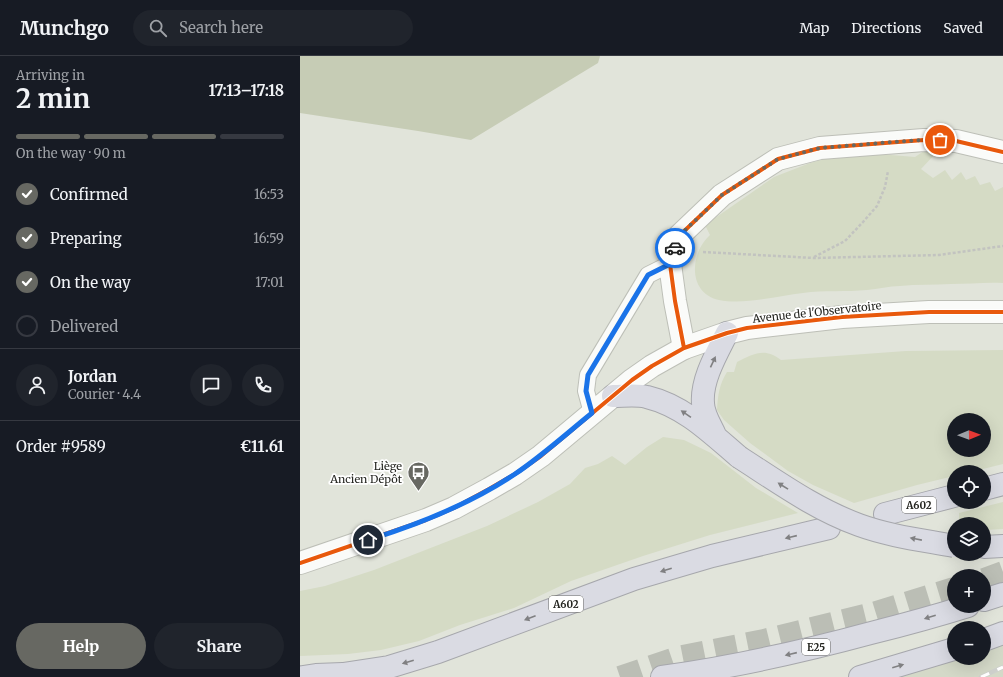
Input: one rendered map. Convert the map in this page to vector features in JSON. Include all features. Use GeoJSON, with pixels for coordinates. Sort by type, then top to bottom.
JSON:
{"type":"FeatureCollection","features":[{"type":"Feature","properties":{"kind":"highway"},"geometry":{"type":"LineString","coordinates":[[717,438],[702,404],[708,372],[727,333]]}},
{"type":"Feature","properties":{"kind":"highway"},"geometry":{"type":"LineString","coordinates":[[613,396],[645,396],[668,403],[687,414],[739,457],[804,499],[841,518],[895,536],[947,545]]}},
{"type":"Feature","properties":{"kind":"highway"},"geometry":{"type":"LineString","coordinates":[[991,487],[1003,484]]}},
{"type":"Feature","properties":{"kind":"highway","name":"A602"},"geometry":{"type":"LineString","coordinates":[[885,514],[947,498]]}},
{"type":"Feature","properties":{"kind":"highway","name":"A602"},"geometry":{"type":"LineString","coordinates":[[303,677],[343,674],[389,667],[438,652],[634,580],[712,556],[829,528]]}},
{"type":"Feature","properties":{"kind":"highway"},"geometry":{"type":"LineString","coordinates":[[991,547],[1003,546]]}},
{"type":"Feature","properties":{"kind":"highway"},"geometry":{"type":"LineString","coordinates":[[991,598],[1003,594]]}},
{"type":"Feature","properties":{"kind":"highway","name":"E25"},"geometry":{"type":"LineString","coordinates":[[662,677],[740,665],[793,653],[947,612]]}},
{"type":"Feature","properties":{"kind":"highway"},"geometry":{"type":"LineString","coordinates":[[991,637],[1003,633]]}},
{"type":"Feature","properties":{"kind":"highway"},"geometry":{"type":"LineString","coordinates":[[860,677],[947,651]]}},
{"type":"Feature","properties":{"kind":"street"},"geometry":{"type":"LineString","coordinates":[[684,348],[670,264],[679,236],[722,195],[778,159],[820,148],[924,140],[956,141],[1003,152]]}},
{"type":"Feature","properties":{"kind":"street","name":"Avenue de l'Observatoire"},"geometry":{"type":"LineString","coordinates":[[300,563],[426,520],[454,508],[516,474],[652,366],[684,348],[727,333],[747,328],[842,317],[929,312],[1003,312]]}},
{"type":"Feature","properties":{"kind":"lane"},"geometry":{"type":"LineString","coordinates":[[592,413],[586,391],[588,375],[648,275],[670,264]]}},
{"type":"Feature","properties":{"kind":"path"},"geometry":{"type":"LineString","coordinates":[[814,258],[845,241],[877,206],[885,187],[893,142]]}},
{"type":"Feature","properties":{"kind":"path"},"geometry":{"type":"LineString","coordinates":[[679,236],[693,251],[814,258],[939,255],[1003,246]]}},
{"type":"Feature","properties":{"kind":"shaded area"},"geometry":{"type":"Polygon","coordinates":[[[300,56],[600,56],[598,63],[471,140],[300,113],[300,56]]]}},
{"type":"Feature","properties":{"kind":"shaded area"},"geometry":{"type":"Polygon","coordinates":[[[927,149],[936,153],[921,169],[933,178],[945,170],[952,180],[961,172],[966,180],[975,176],[980,185],[990,182],[995,191],[1003,187],[1003,283],[906,285],[859,291],[811,292],[761,300],[739,301],[719,300],[709,296],[701,289],[695,272],[698,252],[710,235],[705,225],[774,177],[810,163],[836,156],[867,153],[915,157],[927,149]]]}},
{"type":"Feature","properties":{"kind":"shaded area"},"geometry":{"type":"Polygon","coordinates":[[[1003,350],[1003,464],[991,467],[991,465],[947,465],[947,478],[854,503],[813,485],[788,471],[750,443],[724,420],[717,410],[719,390],[722,381],[727,372],[734,372],[737,362],[748,356],[759,353],[770,354],[781,360],[906,351],[1003,350]]]}},
{"type":"Feature","properties":{"kind":"shaded area"},"geometry":{"type":"Polygon","coordinates":[[[663,437],[684,440],[711,453],[756,488],[798,513],[710,535],[643,556],[571,581],[514,608],[460,625],[419,641],[381,650],[348,654],[300,656],[300,591],[325,586],[374,570],[487,526],[538,502],[570,484],[585,468],[598,464],[612,456],[625,465],[647,447],[663,437]]]}},
{"type":"Feature","properties":{"kind":"shaded area"},"geometry":{"type":"Polygon","coordinates":[[[1003,502],[1003,529],[991,530],[991,517],[959,517],[959,513],[975,509],[991,509],[991,505],[1003,502]]]}},
{"type":"Feature","properties":{"kind":"shaded area"},"geometry":{"type":"Polygon","coordinates":[[[1003,642],[1003,677],[891,677],[947,660],[947,665],[991,665],[991,646],[1003,642]]]}},
{"type":"Feature","properties":{"kind":"tunnel"},"geometry":{"type":"LineString","coordinates":[[991,576],[1003,572]]}},
{"type":"Feature","properties":{"kind":"tunnel"},"geometry":{"type":"LineString","coordinates":[[620,677],[678,657],[764,640],[873,613],[947,590]]}},
{"type":"Feature","properties":{"kind":"railway"},"geometry":{"type":"LineString","coordinates":[[981,677],[1003,667]]}},
{"type":"Feature","properties":{"kind":"cycle path"},"geometry":{"type":"LineString","coordinates":[[684,348],[670,264],[679,236],[722,195],[778,159],[820,148],[924,140],[956,141],[1003,152]]}},
{"type":"Feature","properties":{"kind":"cycle path"},"geometry":{"type":"LineString","coordinates":[[300,563],[426,520],[454,508],[489,489],[515,474],[541,456],[632,380],[652,366],[684,348],[727,333],[747,328],[842,317],[929,312],[1003,312]]}},
{"type":"Feature","properties":{"kind":"way so far"},"geometry":{"type":"LineString","coordinates":[[675,248],[679,236],[722,195],[778,159],[820,148],[940,140]]}},
{"type":"Feature","properties":{"kind":"place","name":"Liège Ancien Dépôt"},"geometry":{"type":"Point","coordinates":[418,492]}},
{"type":"Feature","properties":{"kind":"route"},"geometry":{"type":"LineString","coordinates":[[368,540],[397,531],[454,508],[516,474],[592,413],[586,391],[588,375],[648,275],[670,264],[675,248]]}}]}
